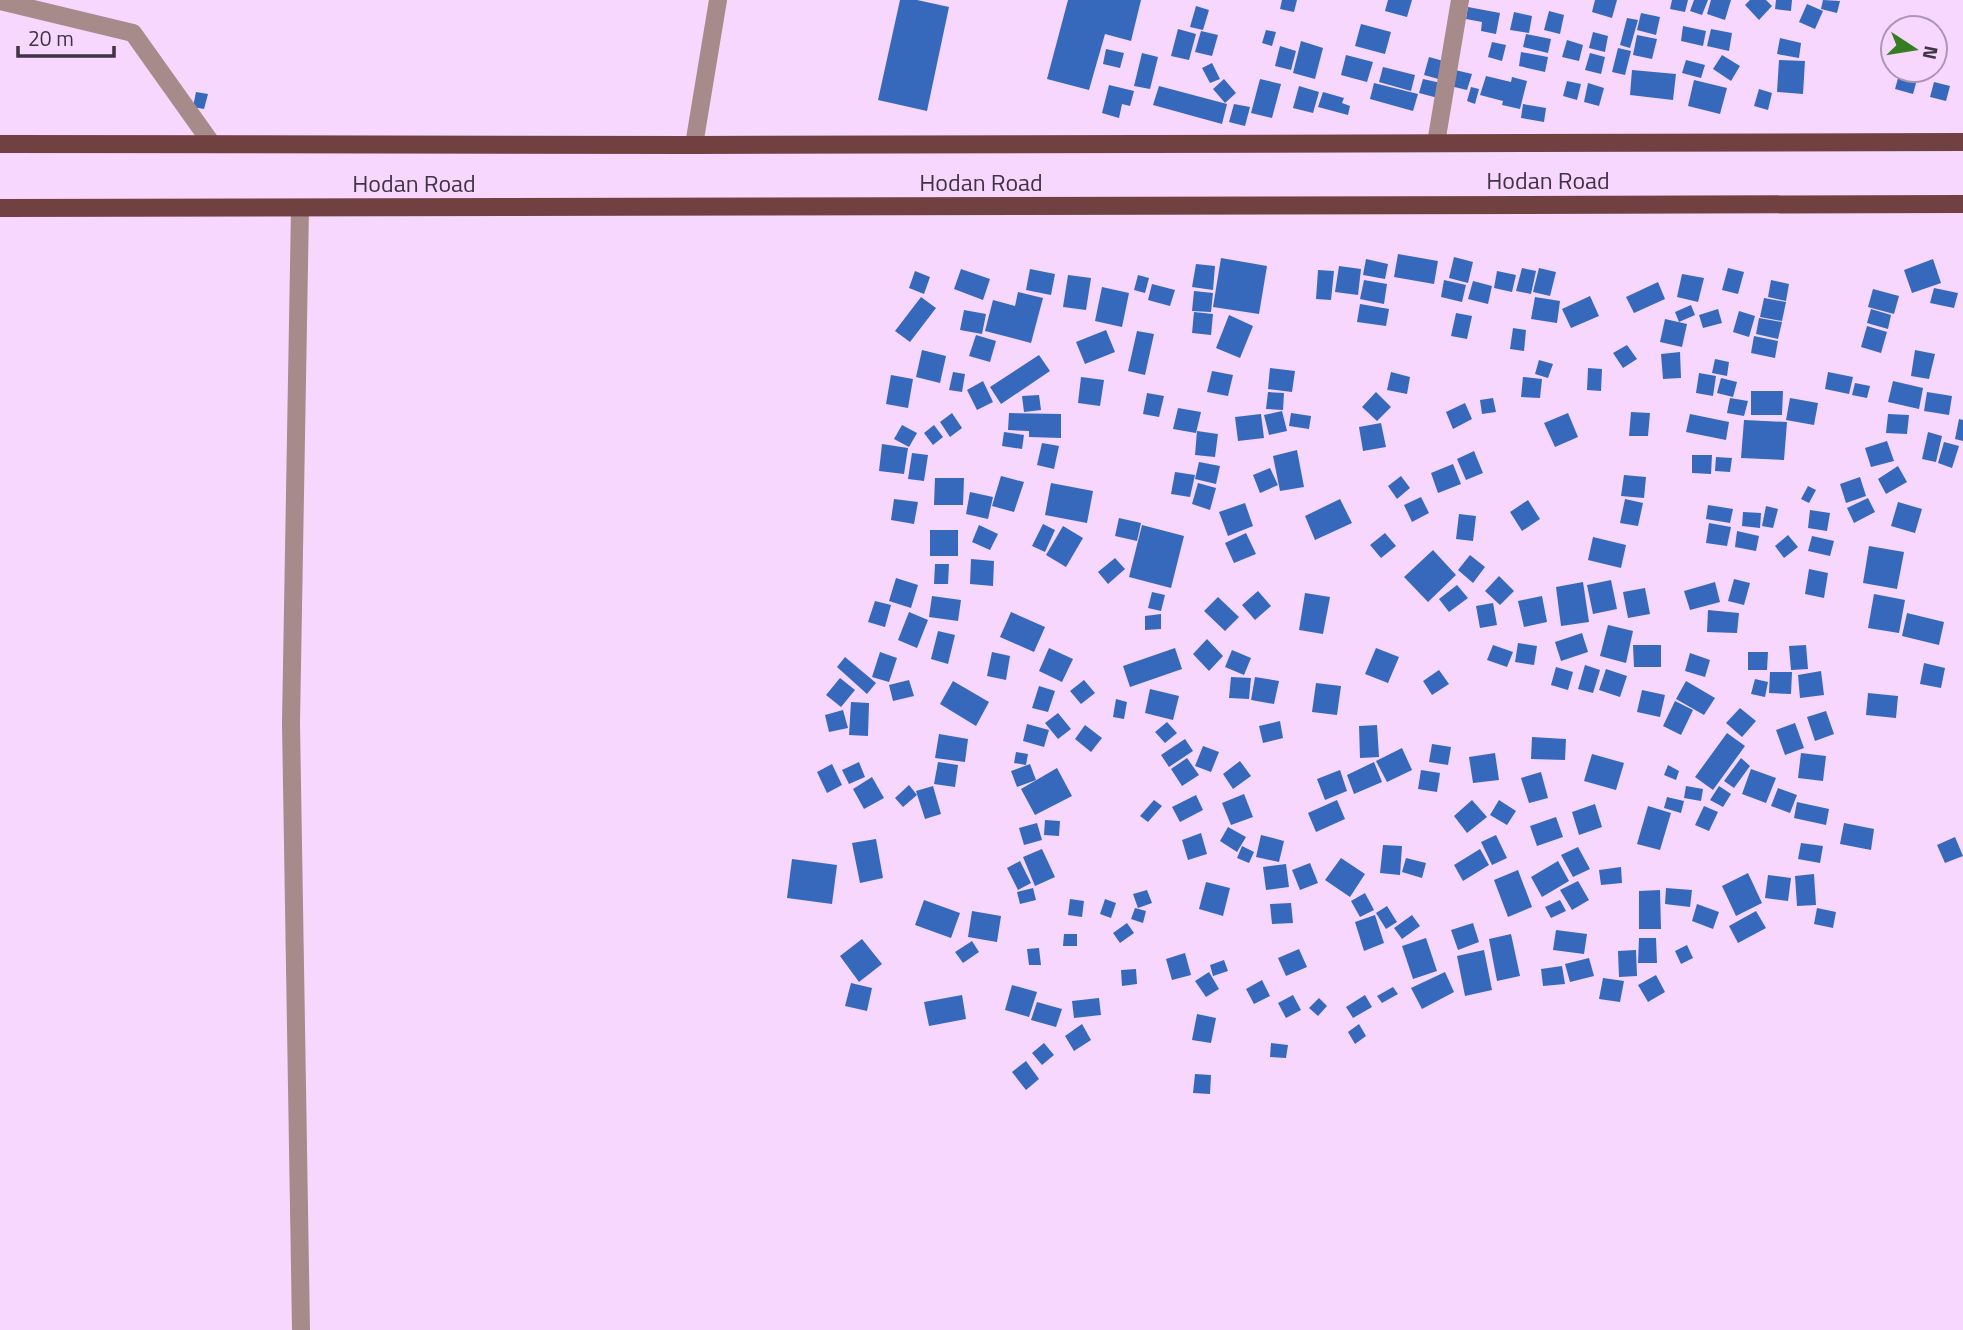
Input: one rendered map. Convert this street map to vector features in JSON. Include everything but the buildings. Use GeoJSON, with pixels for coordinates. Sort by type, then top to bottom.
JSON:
{"type":"FeatureCollection","features":[{"type":"Feature","properties":{"kind":"main road","name":"Hodan Road"},"geometry":{"type":"LineString","coordinates":[[0,144],[1963,142]]}},
{"type":"Feature","properties":{"kind":"main road","name":"Hodan Road"},"geometry":{"type":"LineString","coordinates":[[0,208],[1963,204]]}},
{"type":"Feature","properties":{"kind":"street"},"geometry":{"type":"LineString","coordinates":[[694,145],[718,0]]}},
{"type":"Feature","properties":{"kind":"street"},"geometry":{"type":"LineString","coordinates":[[1436,143],[1460,0]]}},
{"type":"Feature","properties":{"kind":"street"},"geometry":{"type":"LineString","coordinates":[[0,1],[133,33],[212,144]]}},
{"type":"Feature","properties":{"kind":"street"},"geometry":{"type":"LineString","coordinates":[[300,208],[291,723],[301,1330]]}}]}
